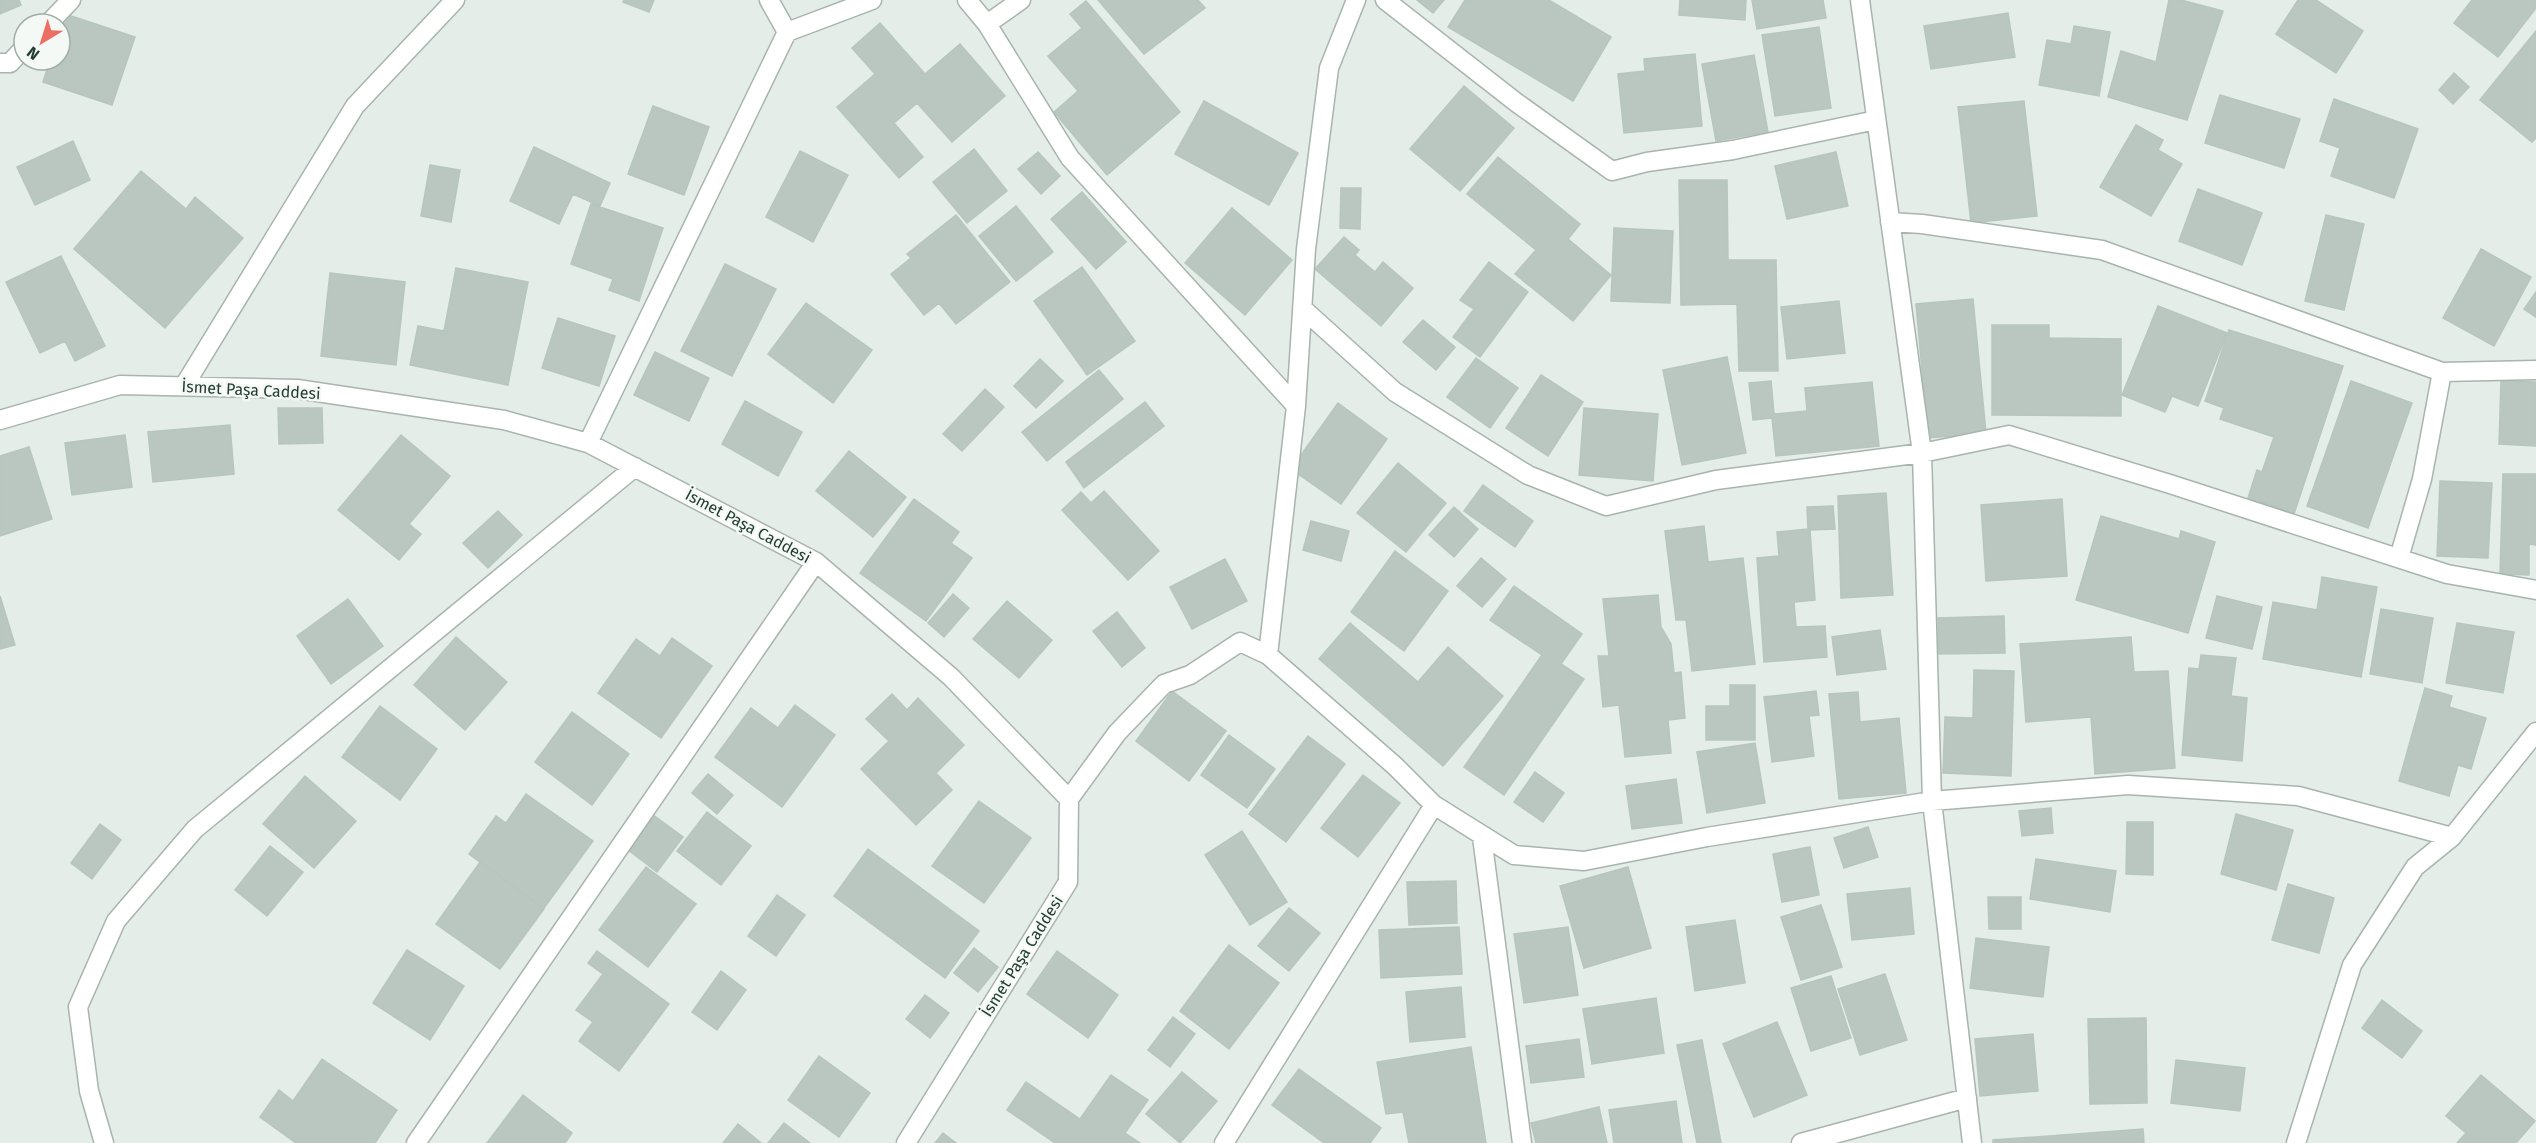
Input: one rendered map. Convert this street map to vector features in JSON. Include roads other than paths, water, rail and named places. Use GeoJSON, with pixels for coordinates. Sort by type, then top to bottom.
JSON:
{"type":"FeatureCollection","features":[{"type":"Feature","properties":{"kind":"street"},"geometry":{"type":"LineString","coordinates":[[60,12],[71,0]]}},
{"type":"Feature","properties":{"kind":"street"},"geometry":{"type":"LineString","coordinates":[[184,386],[355,106],[455,0]]}},
{"type":"Feature","properties":{"kind":"street"},"geometry":{"type":"LineString","coordinates":[[769,0],[787,32]]}},
{"type":"Feature","properties":{"kind":"street"},"geometry":{"type":"LineString","coordinates":[[588,443],[787,32],[872,0]]}},
{"type":"Feature","properties":{"kind":"street"},"geometry":{"type":"LineString","coordinates":[[968,0],[987,24],[1070,158],[1296,406]]}},
{"type":"Feature","properties":{"kind":"street"},"geometry":{"type":"LineString","coordinates":[[987,24],[1020,0]]}},
{"type":"Feature","properties":{"kind":"street"},"geometry":{"type":"LineString","coordinates":[[1268,656],[1296,406],[1306,249],[1329,68],[1356,0]]}},
{"type":"Feature","properties":{"kind":"street"},"geometry":{"type":"LineString","coordinates":[[1385,0],[1517,103],[1612,171],[1647,162],[1733,150],[1876,120]]}},
{"type":"Feature","properties":{"kind":"street"},"geometry":{"type":"LineString","coordinates":[[1860,0],[1922,453],[1932,801],[1972,1143]]}},
{"type":"Feature","properties":{"kind":"street"},"geometry":{"type":"LineString","coordinates":[[1890,222],[1922,224],[2102,250],[2442,372],[2536,370]]}},
{"type":"Feature","properties":{"kind":"street"},"geometry":{"type":"LineString","coordinates":[[1302,308],[1395,392],[1528,475],[1606,506],[1716,480],[1922,453],[2009,435],[2170,484],[2447,574],[2536,590]]}},
{"type":"Feature","properties":{"kind":"street"},"geometry":{"type":"LineString","coordinates":[[2399,558],[2422,479],[2442,372]]}},
{"type":"Feature","properties":{"kind":"street","name":"İsmet Paşa Caddesi"},"geometry":{"type":"LineString","coordinates":[[0,420],[120,385],[297,389],[504,420],[588,443],[816,562],[951,677],[1069,800],[1068,882],[906,1143]]}},
{"type":"Feature","properties":{"kind":"street"},"geometry":{"type":"LineString","coordinates":[[104,1143],[89,1091],[78,1008],[116,921],[195,829],[635,467]]}},
{"type":"Feature","properties":{"kind":"street"},"geometry":{"type":"LineString","coordinates":[[416,1143],[816,562]]}},
{"type":"Feature","properties":{"kind":"street"},"geometry":{"type":"LineString","coordinates":[[1069,800],[1118,733],[1164,684],[1190,675],[1240,642],[1268,656],[1395,766],[1434,805],[1514,855],[1584,861],[1707,837],[1932,801],[2128,785],[2298,796],[2452,837]]}},
{"type":"Feature","properties":{"kind":"street"},"geometry":{"type":"LineString","coordinates":[[2296,1143],[2300,1123],[2352,965],[2415,867],[2452,837],[2536,732]]}},
{"type":"Feature","properties":{"kind":"street"},"geometry":{"type":"LineString","coordinates":[[1224,1143],[1434,805]]}},
{"type":"Feature","properties":{"kind":"street"},"geometry":{"type":"LineString","coordinates":[[1482,837],[1522,1143]]}},
{"type":"Feature","properties":{"kind":"street"},"geometry":{"type":"LineString","coordinates":[[1801,1143],[1967,1098]]}}]}
